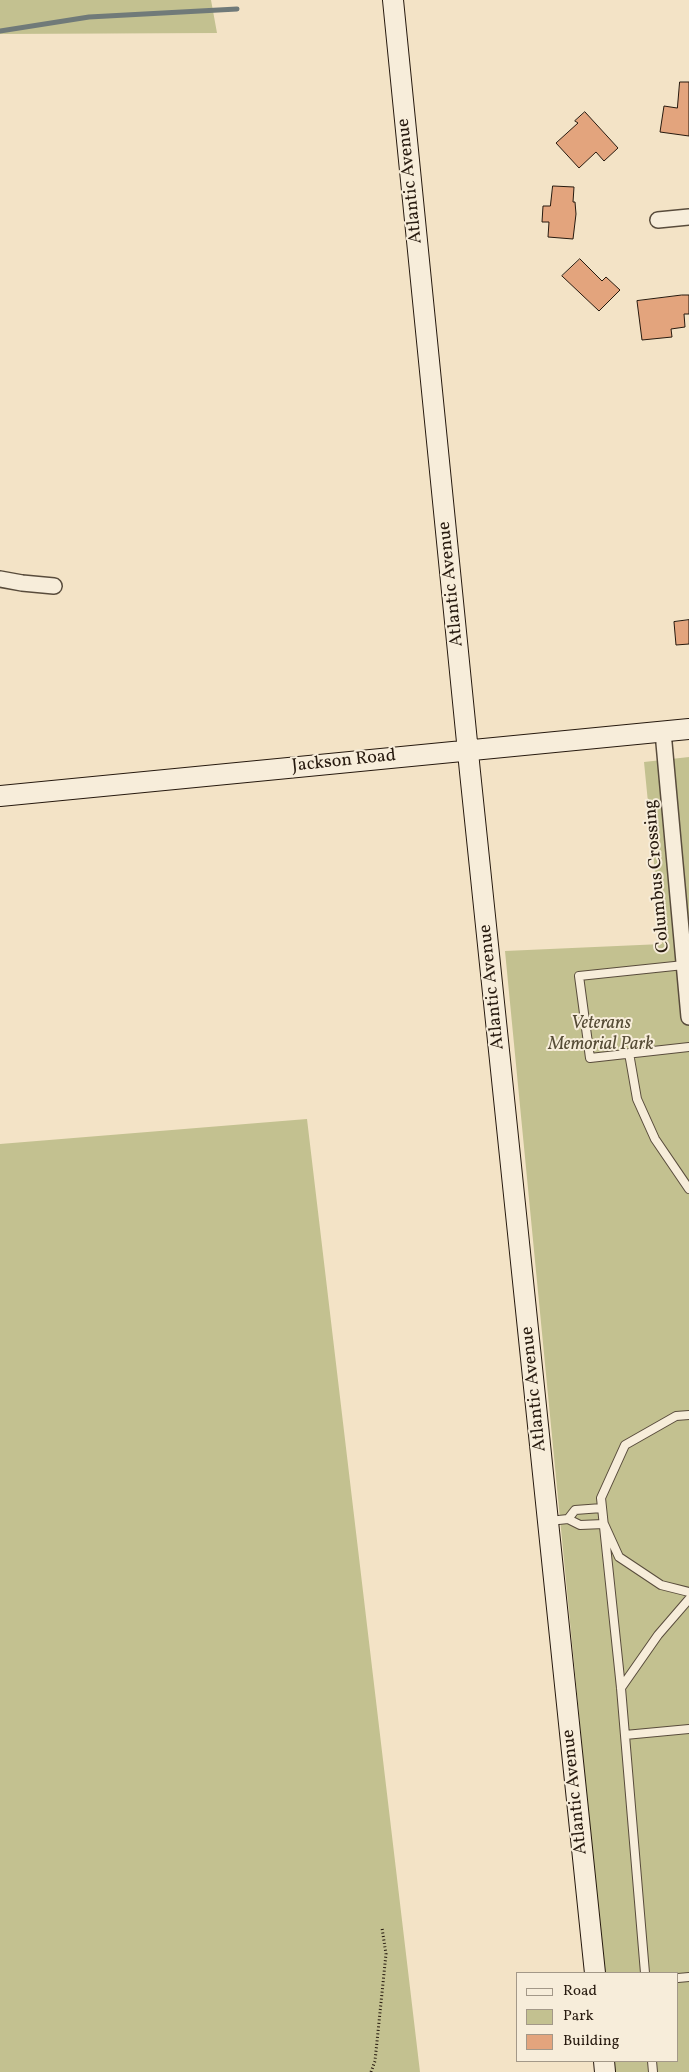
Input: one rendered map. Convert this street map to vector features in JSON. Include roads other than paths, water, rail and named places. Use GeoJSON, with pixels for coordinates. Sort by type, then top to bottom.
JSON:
{"type":"FeatureCollection","features":[{"type":"Feature","properties":{"kind":"main road","name":"Atlantic Avenue"},"geometry":{"type":"LineString","coordinates":[[393,0],[468,750],[558,1520],[595,1972]]}},
{"type":"Feature","properties":{"kind":"main road","name":"Jackson Road"},"geometry":{"type":"LineString","coordinates":[[0,796],[689,729]]}},
{"type":"Feature","properties":{"kind":"street"},"geometry":{"type":"LineString","coordinates":[[658,220],[689,217]]}},
{"type":"Feature","properties":{"kind":"street"},"geometry":{"type":"LineString","coordinates":[[0,578],[22,583],[54,586]]}},
{"type":"Feature","properties":{"kind":"street","name":"Columbus Crossing"},"geometry":{"type":"LineString","coordinates":[[663,732],[689,1017]]}},
{"type":"Feature","properties":{"kind":"lane"},"geometry":{"type":"LineString","coordinates":[[684,965],[579,976],[590,1058],[689,1047]]}},
{"type":"Feature","properties":{"kind":"lane"},"geometry":{"type":"LineString","coordinates":[[629,1053],[637,1099],[655,1139],[689,1189]]}},
{"type":"Feature","properties":{"kind":"lane"},"geometry":{"type":"LineString","coordinates":[[645,1972],[621,1688],[601,1498],[625,1445],[676,1416],[689,1415]]}},
{"type":"Feature","properties":{"kind":"lane"},"geometry":{"type":"LineString","coordinates":[[558,1520],[575,1510],[602,1508]]}},
{"type":"Feature","properties":{"kind":"lane"},"geometry":{"type":"LineString","coordinates":[[558,1520],[580,1525],[604,1524]]}},
{"type":"Feature","properties":{"kind":"lane"},"geometry":{"type":"LineString","coordinates":[[604,1524],[619,1557],[661,1585],[689,1592]]}},
{"type":"Feature","properties":{"kind":"lane"},"geometry":{"type":"LineString","coordinates":[[621,1688],[658,1635],[689,1599]]}},
{"type":"Feature","properties":{"kind":"lane"},"geometry":{"type":"LineString","coordinates":[[625,1735],[689,1729]]}},
{"type":"Feature","properties":{"kind":"waterway"},"geometry":{"type":"LineString","coordinates":[[0,31],[89,17],[237,9]]}},
{"type":"Feature","properties":{"kind":"park label","name":"Veterans Memorial Park"},"geometry":{"type":"Point","coordinates":[601,1035]}}]}
